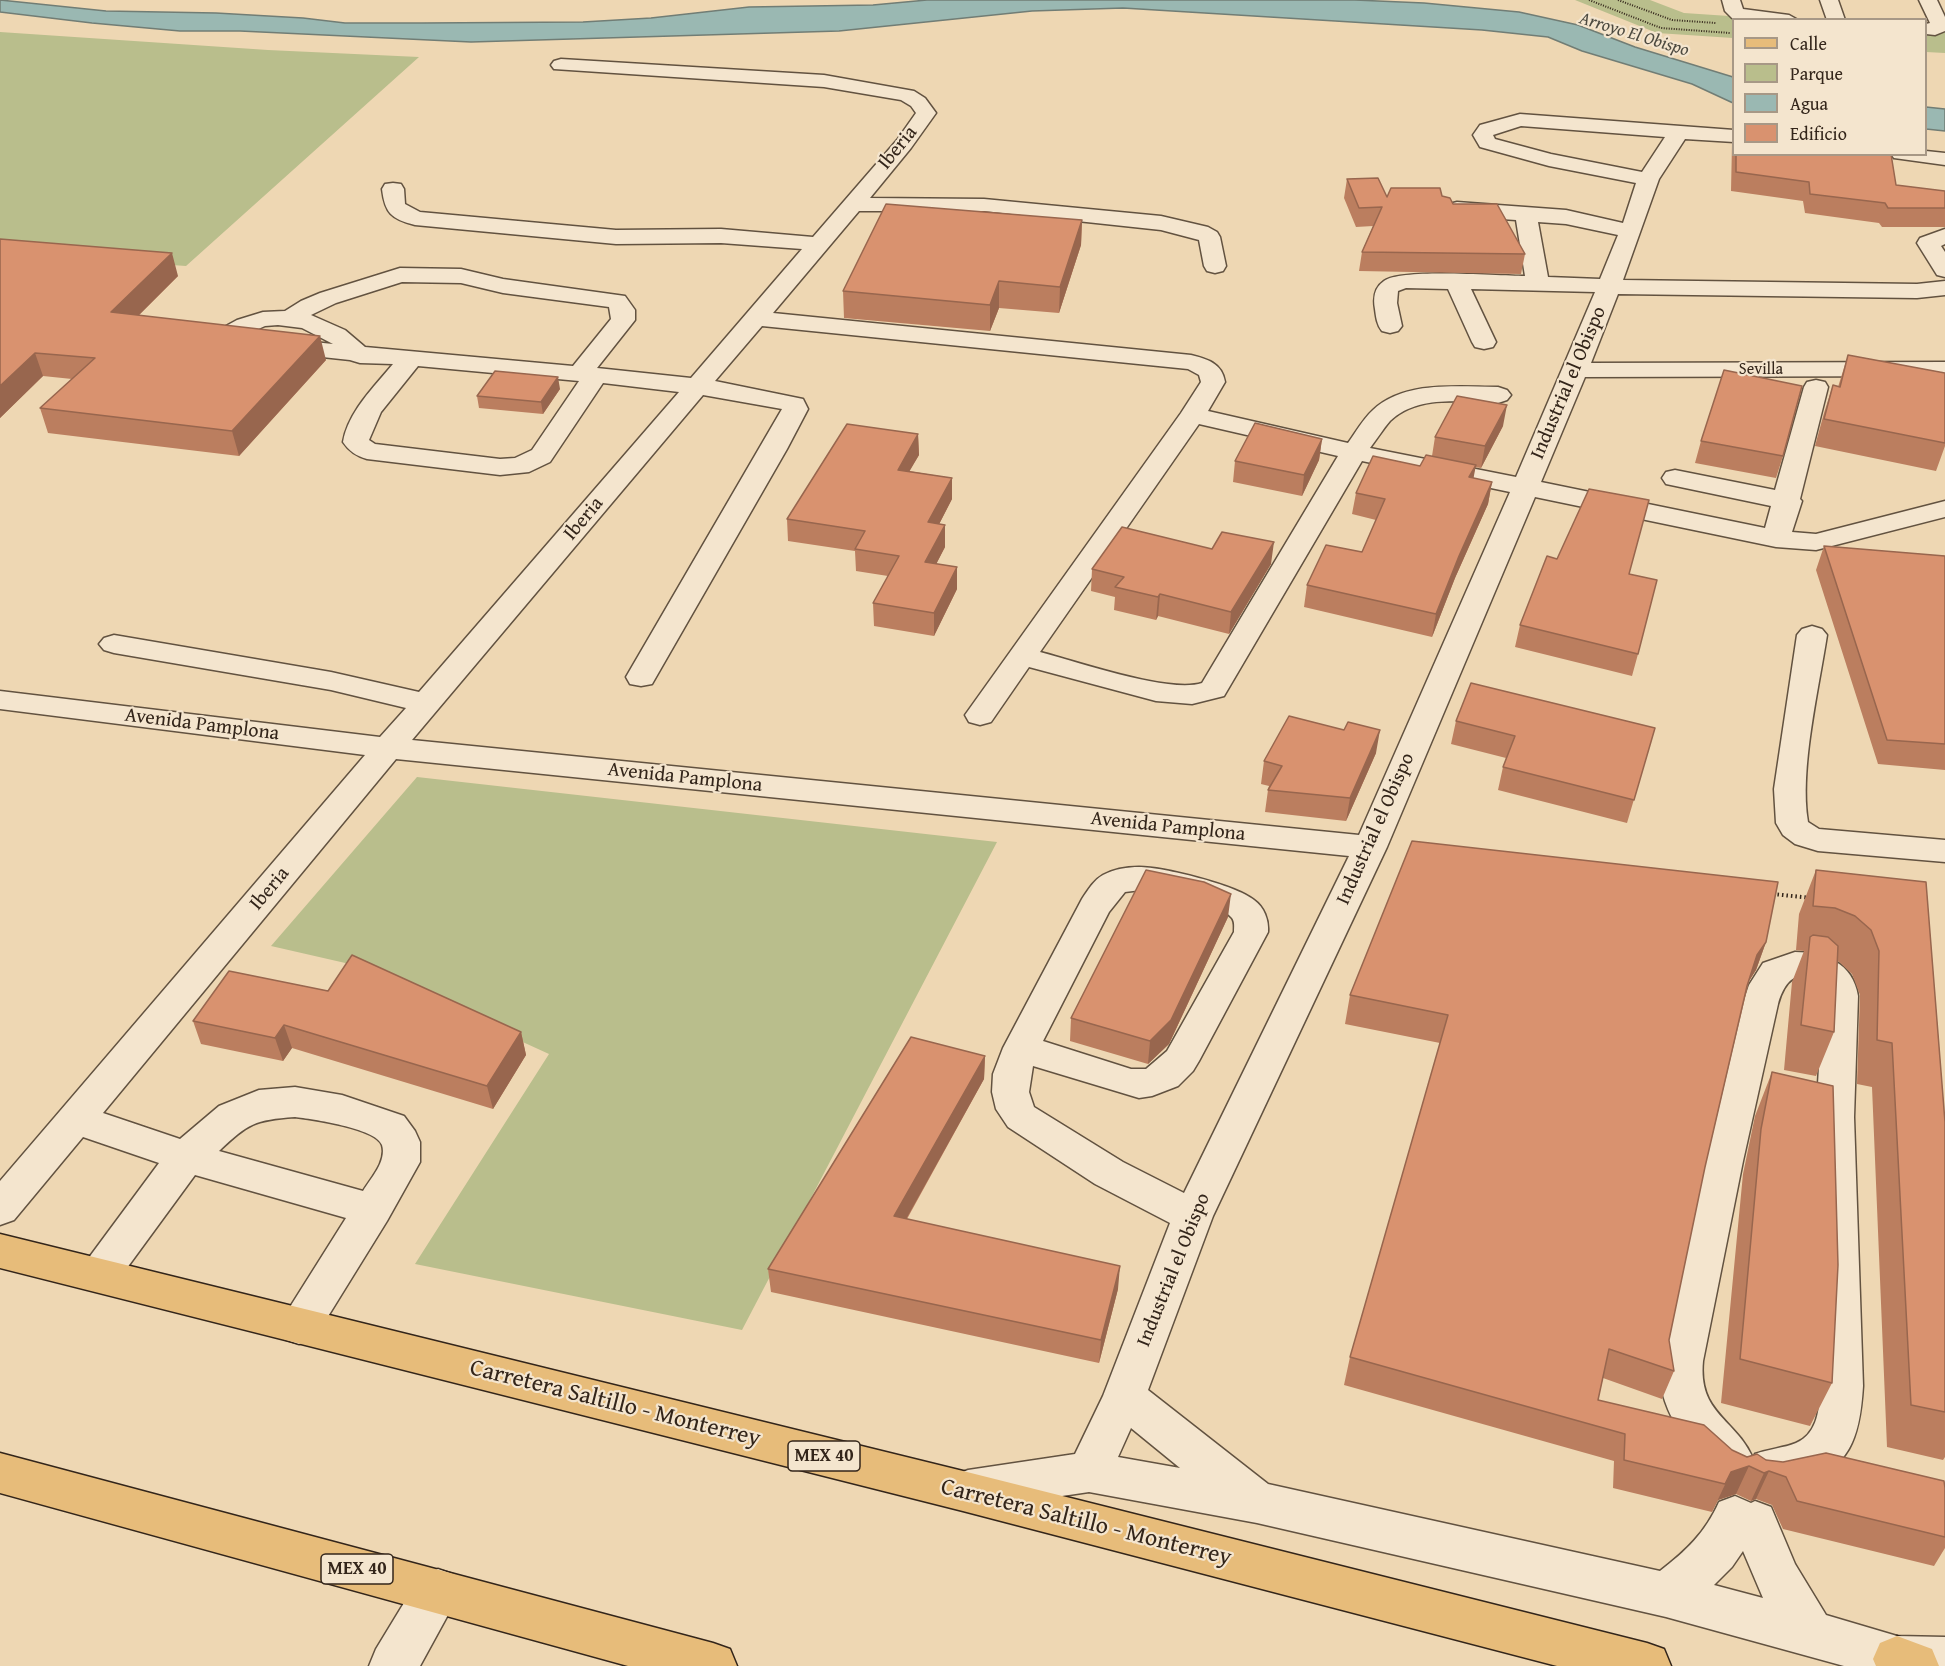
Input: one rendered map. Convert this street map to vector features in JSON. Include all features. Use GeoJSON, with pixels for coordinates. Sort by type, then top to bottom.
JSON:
{"type":"FeatureCollection","features":[{"type":"Feature","properties":{"kind":"main road","name":"Carretera Saltillo - Monterrey"},"geometry":{"type":"LineString","coordinates":[[0,1251],[963,1491],[1647,1666]]}},
{"type":"Feature","properties":{"kind":"main road","name":"MEX 40"},"geometry":{"type":"LineString","coordinates":[[0,1473],[713,1666]]}},
{"type":"Feature","properties":{"kind":"street"},"geometry":{"type":"LineString","coordinates":[[1829,0],[1835,18]]}},
{"type":"Feature","properties":{"kind":"street"},"geometry":{"type":"LineString","coordinates":[[1928,0],[1933,27]]}},
{"type":"Feature","properties":{"kind":"street"},"geometry":{"type":"LineString","coordinates":[[1729,12],[1769,18]]}},
{"type":"Feature","properties":{"kind":"street","name":"Iberia"},"geometry":{"type":"LineString","coordinates":[[0,1209],[388,748],[904,144],[926,113],[908,94],[824,81],[561,65]]}},
{"type":"Feature","properties":{"kind":"street"},"geometry":{"type":"LineString","coordinates":[[1648,179],[1487,143],[1483,135],[1486,129],[1520,120],[1732,136]]}},
{"type":"Feature","properties":{"kind":"street","name":"Industrial el Obispo"},"geometry":{"type":"LineString","coordinates":[[1089,1472],[1124,1396],[1193,1216],[1370,847],[1576,370],[1631,231],[1648,179],[1679,132]]}},
{"type":"Feature","properties":{"kind":"street"},"geometry":{"type":"LineString","coordinates":[[1919,156],[1945,159]]}},
{"type":"Feature","properties":{"kind":"street"},"geometry":{"type":"LineString","coordinates":[[393,189],[395,207],[415,218],[581,234],[721,236],[817,244]]}},
{"type":"Feature","properties":{"kind":"street"},"geometry":{"type":"LineString","coordinates":[[851,204],[984,206],[1161,223],[1200,232],[1209,237],[1215,266]]}},
{"type":"Feature","properties":{"kind":"street"},"geometry":{"type":"LineString","coordinates":[[1449,209],[1577,219],[1631,231]]}},
{"type":"Feature","properties":{"kind":"street"},"geometry":{"type":"LineString","coordinates":[[1526,214],[1538,283]]}},
{"type":"Feature","properties":{"kind":"street"},"geometry":{"type":"LineString","coordinates":[[1945,236],[1928,243],[1945,270]]}},
{"type":"Feature","properties":{"kind":"street"},"geometry":{"type":"LineString","coordinates":[[291,318],[309,306],[328,298],[400,275],[461,276],[503,286],[617,302],[623,310],[623,320],[540,456],[520,466],[500,467],[367,451],[356,442],[356,435],[363,420],[410,360]]}},
{"type":"Feature","properties":{"kind":"street"},"geometry":{"type":"LineString","coordinates":[[1390,326],[1385,298],[1389,286],[1406,281],[1538,283],[1609,287],[1917,291],[1945,288]]}},
{"type":"Feature","properties":{"kind":"street"},"geometry":{"type":"LineString","coordinates":[[1456,283],[1484,342]]}},
{"type":"Feature","properties":{"kind":"street"},"geometry":{"type":"LineString","coordinates":[[360,356],[340,338],[319,326],[291,318],[254,321],[239,327],[230,338],[238,341],[360,356],[588,374],[697,386],[794,404],[795,409],[774,450],[641,678]]}},
{"type":"Feature","properties":{"kind":"street"},"geometry":{"type":"LineString","coordinates":[[755,318],[1191,362],[1208,370],[1213,377],[1213,382],[1193,415],[980,715]]}},
{"type":"Feature","properties":{"kind":"street","name":"Sevilla"},"geometry":{"type":"LineString","coordinates":[[1576,370],[1945,369]]}},
{"type":"Feature","properties":{"kind":"street"},"geometry":{"type":"LineString","coordinates":[[1776,539],[1788,501],[1816,387]]}},
{"type":"Feature","properties":{"kind":"street"},"geometry":{"type":"LineString","coordinates":[[1022,656],[1156,692],[1178,695],[1200,694],[1213,689],[1354,452],[1382,416],[1400,403],[1423,397],[1498,395]]}},
{"type":"Feature","properties":{"kind":"street"},"geometry":{"type":"LineString","coordinates":[[1193,415],[1354,452],[1776,539],[1815,542],[1945,509]]}},
{"type":"Feature","properties":{"kind":"street"},"geometry":{"type":"LineString","coordinates":[[1675,478],[1788,501]]}},
{"type":"Feature","properties":{"kind":"street"},"geometry":{"type":"LineString","coordinates":[[1812,635],[1792,774],[1790,809],[1792,824],[1802,835],[1818,840],[1945,851]]}},
{"type":"Feature","properties":{"kind":"street"},"geometry":{"type":"LineString","coordinates":[[114,644],[331,681],[427,703]]}},
{"type":"Feature","properties":{"kind":"street","name":"Avenida Pamplona"},"geometry":{"type":"LineString","coordinates":[[0,700],[388,748],[1370,847]]}},
{"type":"Feature","properties":{"kind":"street"},"geometry":{"type":"LineString","coordinates":[[1021,1048],[1131,1083],[1143,1085],[1158,1081],[1172,1071],[1180,1061],[1251,932],[1253,923],[1248,913],[1223,898],[1145,879],[1131,878],[1116,883],[1106,890],[1094,907],[1021,1048],[1013,1066],[1010,1087],[1015,1109],[1021,1117],[1109,1173],[1193,1216]]}},
{"type":"Feature","properties":{"kind":"street"},"geometry":{"type":"LineString","coordinates":[[99,1275],[186,1157],[232,1116],[259,1105],[295,1102],[342,1110],[390,1127],[401,1142],[401,1162],[299,1326]]}},
{"type":"Feature","properties":{"kind":"street"},"geometry":{"type":"LineString","coordinates":[[1787,1103],[1842,1386],[1839,1421],[1835,1433],[1820,1452],[1807,1461],[1749,1466],[1692,1414],[1683,1396],[1681,1374],[1787,1103]]}},
{"type":"Feature","properties":{"kind":"street"},"geometry":{"type":"LineString","coordinates":[[76,1119],[186,1157],[373,1210]]}},
{"type":"Feature","properties":{"kind":"street"},"geometry":{"type":"LineString","coordinates":[[1124,1396],[1257,1502]]}},
{"type":"Feature","properties":{"kind":"street"},"geometry":{"type":"LineString","coordinates":[[963,1491],[1089,1472],[1257,1502],[1666,1595],[1811,1633],[1906,1663],[1945,1660]]}},
{"type":"Feature","properties":{"kind":"street"},"geometry":{"type":"LineString","coordinates":[[1666,1595],[1709,1560],[1745,1520],[1798,1616],[1811,1633]]}},
{"type":"Feature","properties":{"kind":"street"},"geometry":{"type":"LineString","coordinates":[[393,1666],[438,1591]]}},
{"type":"Feature","properties":{"kind":"path"},"geometry":{"type":"LineString","coordinates":[[1589,0],[1661,28],[1732,34]]}},
{"type":"Feature","properties":{"kind":"path"},"geometry":{"type":"LineString","coordinates":[[1618,0],[1672,20],[1729,12]]}},
{"type":"Feature","properties":{"kind":"path"},"geometry":{"type":"LineString","coordinates":[[1769,893],[1816,898]]}},
{"type":"Feature","properties":{"kind":"green space"},"geometry":{"type":"Polygon","coordinates":[[[1575,0],[1650,0],[1684,13],[1759,18],[1732,18],[1732,38],[1657,33],[1575,0]]]}},
{"type":"Feature","properties":{"kind":"green space"},"geometry":{"type":"Polygon","coordinates":[[[1927,30],[1945,32],[1945,53],[1927,52],[1927,30]]]}},
{"type":"Feature","properties":{"kind":"green space"},"geometry":{"type":"Polygon","coordinates":[[[0,32],[268,50],[419,57],[186,266],[0,253],[0,32]]]}},
{"type":"Feature","properties":{"kind":"green space"},"geometry":{"type":"Polygon","coordinates":[[[417,777],[997,842],[742,1330],[415,1264],[549,1054],[354,965],[271,946],[417,777]]]}},
{"type":"Feature","properties":{"kind":"water"},"geometry":{"type":"Polygon","coordinates":[[[0,0],[106,11],[216,13],[345,23],[583,22],[651,18],[749,7],[873,5],[927,0],[1355,0],[1424,3],[1519,12],[1578,25],[1635,47],[1732,77],[1732,103],[1692,84],[1582,51],[1548,37],[1482,30],[1123,8],[1032,11],[839,31],[471,42],[240,31],[180,31],[0,12],[0,0]]]}},
{"type":"Feature","properties":{"kind":"water"},"geometry":{"type":"Polygon","coordinates":[[[1927,107],[1945,109],[1945,131],[1927,129],[1927,107]]]}},
{"type":"Feature","properties":{"kind":"building"},"geometry":{"type":"Polygon","coordinates":[[[1736,156],[1891,156],[1896,185],[1945,191],[1945,208],[1888,208],[1885,203],[1810,194],[1809,182],[1736,172],[1736,156]]]}},
{"type":"Feature","properties":{"kind":"building"},"geometry":{"type":"Polygon","coordinates":[[[1378,178],[1387,197],[1391,188],[1440,188],[1442,196],[1450,198],[1453,204],[1497,204],[1525,254],[1362,252],[1382,207],[1359,208],[1347,179],[1378,178]]]}},
{"type":"Feature","properties":{"kind":"building"},"geometry":{"type":"Polygon","coordinates":[[[886,204],[1082,220],[1060,287],[999,281],[990,305],[843,291],[886,204]]]}},
{"type":"Feature","properties":{"kind":"building"},"geometry":{"type":"Polygon","coordinates":[[[0,239],[172,253],[111,312],[320,336],[232,431],[40,408],[95,358],[35,353],[0,386],[0,239]]]}},
{"type":"Feature","properties":{"kind":"building"},"geometry":{"type":"Polygon","coordinates":[[[1848,355],[1945,373],[1945,443],[1824,419],[1833,385],[1840,387],[1848,355]]]}},
{"type":"Feature","properties":{"kind":"building"},"geometry":{"type":"Polygon","coordinates":[[[1724,370],[1802,386],[1783,456],[1701,441],[1724,370]]]}},
{"type":"Feature","properties":{"kind":"building"},"geometry":{"type":"Polygon","coordinates":[[[495,371],[558,377],[541,402],[477,396],[495,371]]]}},
{"type":"Feature","properties":{"kind":"building"},"geometry":{"type":"Polygon","coordinates":[[[1457,396],[1507,405],[1485,446],[1435,437],[1457,396]]]}},
{"type":"Feature","properties":{"kind":"building"},"geometry":{"type":"Polygon","coordinates":[[[1255,423],[1322,439],[1304,475],[1235,461],[1255,423]]]}},
{"type":"Feature","properties":{"kind":"building"},"geometry":{"type":"Polygon","coordinates":[[[847,424],[918,434],[898,470],[952,478],[928,522],[945,525],[925,562],[957,567],[934,613],[873,603],[899,556],[855,549],[865,531],[787,519],[847,424]]]}},
{"type":"Feature","properties":{"kind":"building"},"geometry":{"type":"Polygon","coordinates":[[[1426,455],[1476,465],[1469,477],[1492,482],[1436,614],[1307,585],[1326,545],[1362,552],[1385,499],[1356,493],[1373,456],[1420,466],[1426,455]]]}},
{"type":"Feature","properties":{"kind":"building"},"geometry":{"type":"Polygon","coordinates":[[[1589,489],[1649,500],[1629,574],[1657,580],[1638,654],[1520,625],[1547,556],[1557,559],[1589,489]]]}},
{"type":"Feature","properties":{"kind":"building"},"geometry":{"type":"Polygon","coordinates":[[[1122,527],[1212,549],[1222,532],[1274,542],[1231,612],[1160,594],[1158,597],[1115,587],[1124,577],[1092,569],[1122,527]]]}},
{"type":"Feature","properties":{"kind":"building"},"geometry":{"type":"Polygon","coordinates":[[[1824,546],[1945,556],[1945,744],[1887,740],[1824,546]]]}},
{"type":"Feature","properties":{"kind":"building"},"geometry":{"type":"Polygon","coordinates":[[[1471,683],[1655,728],[1634,800],[1503,767],[1515,736],[1456,721],[1471,683]]]}},
{"type":"Feature","properties":{"kind":"building"},"geometry":{"type":"Polygon","coordinates":[[[1289,716],[1344,730],[1348,722],[1380,730],[1350,798],[1268,790],[1282,766],[1264,761],[1289,716]]]}},
{"type":"Feature","properties":{"kind":"building"},"geometry":{"type":"Polygon","coordinates":[[[1412,841],[1778,882],[1766,942],[1757,955],[1747,986],[1705,1167],[1669,1340],[1674,1371],[1609,1349],[1598,1400],[1704,1425],[1732,1450],[1747,1457],[1757,1454],[1766,1460],[1783,1462],[1826,1453],[1944,1481],[1945,1537],[1797,1501],[1786,1477],[1769,1471],[1764,1473],[1749,1466],[1731,1472],[1725,1484],[1624,1460],[1625,1434],[1350,1357],[1448,1015],[1350,995],[1412,841]]]}},
{"type":"Feature","properties":{"kind":"building"},"geometry":{"type":"Polygon","coordinates":[[[1146,870],[1204,882],[1231,894],[1171,1020],[1150,1041],[1071,1018],[1146,870]]]}},
{"type":"Feature","properties":{"kind":"building"},"geometry":{"type":"Polygon","coordinates":[[[1816,870],[1926,882],[1945,1122],[1945,1412],[1911,1405],[1892,1043],[1877,1040],[1879,951],[1871,930],[1855,916],[1835,908],[1813,906],[1816,870]]]}},
{"type":"Feature","properties":{"kind":"building"},"geometry":{"type":"Polygon","coordinates":[[[1813,935],[1828,937],[1838,946],[1834,1032],[1801,1025],[1810,937],[1813,935]]]}},
{"type":"Feature","properties":{"kind":"building"},"geometry":{"type":"Polygon","coordinates":[[[352,955],[521,1032],[487,1086],[284,1025],[275,1038],[193,1021],[229,971],[328,991],[352,955]]]}},
{"type":"Feature","properties":{"kind":"building"},"geometry":{"type":"Polygon","coordinates":[[[911,1037],[985,1056],[894,1216],[1120,1266],[1101,1340],[768,1269],[911,1037]]]}},
{"type":"Feature","properties":{"kind":"building"},"geometry":{"type":"Polygon","coordinates":[[[1772,1072],[1833,1086],[1838,1265],[1832,1383],[1740,1359],[1761,1129],[1772,1072]]]}},
{"type":"Feature","properties":{"kind":"water label","name":"Arroyo El Obispo"},"geometry":{"type":"Point","coordinates":[1634,35]}}]}
